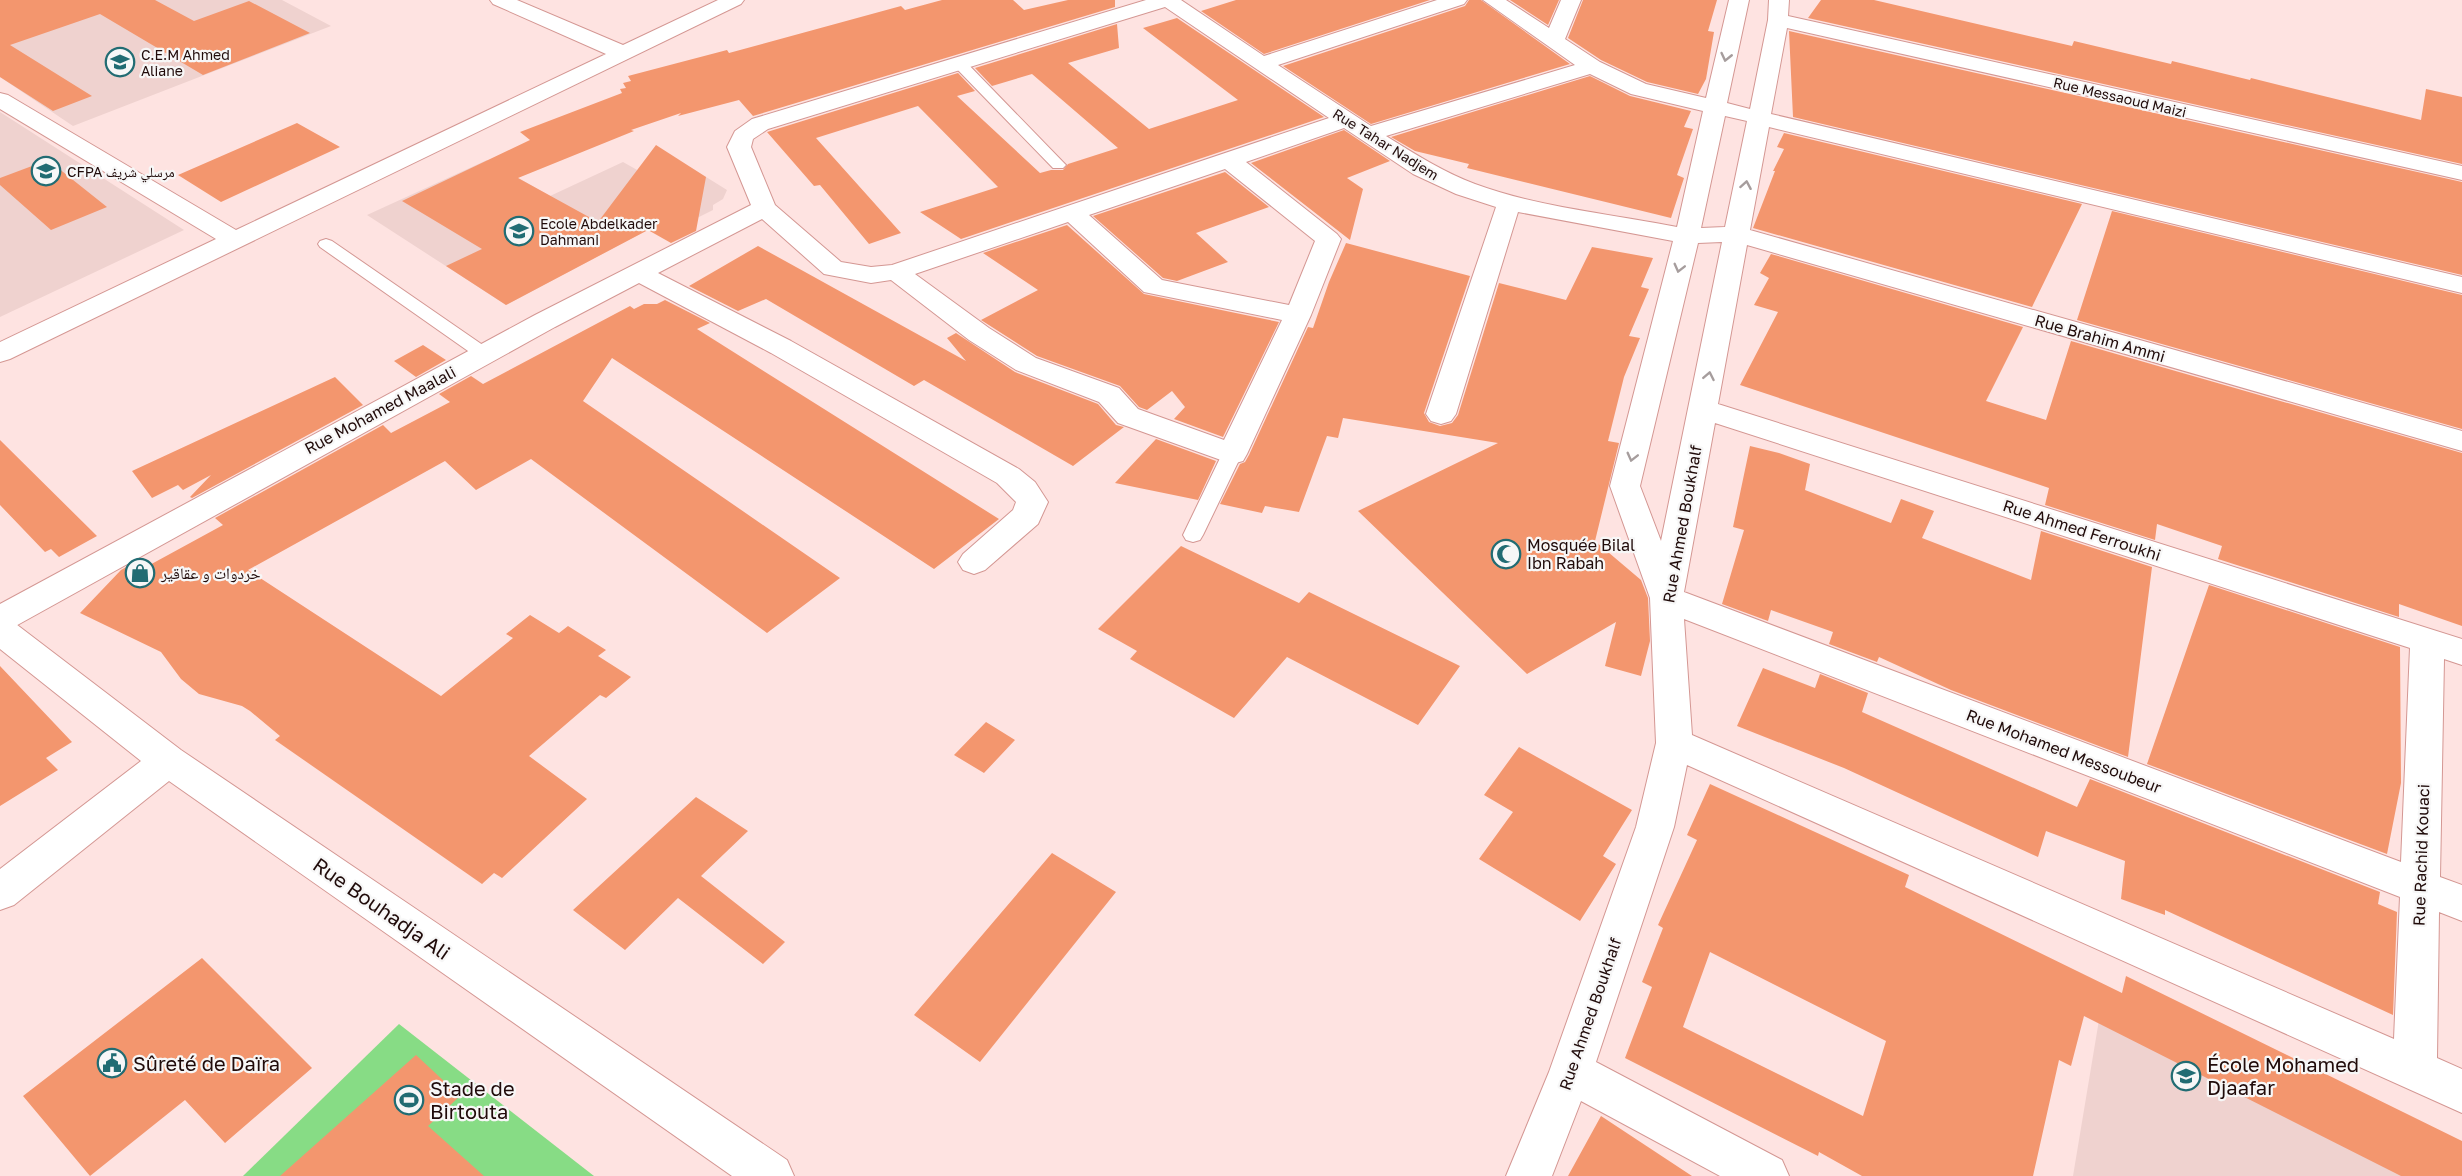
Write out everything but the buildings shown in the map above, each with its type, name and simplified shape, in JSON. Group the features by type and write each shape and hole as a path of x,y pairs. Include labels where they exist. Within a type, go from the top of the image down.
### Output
{"street":[{"path":"500,0 622,53"},
{"path":"0,353 734,0"},
{"path":"1167,0 760,124 742,136 739,147 764,208 833,268 871,275 896,272 1346,120"},
{"name":"Rue Tahar Nadjem","path":"1167,0 1421,169 1465,189 1509,203 1687,236 1737,234"},
{"path":"1261,64 1457,0"},
{"path":"1493,0 1592,67 1639,89 2462,285"},
{"path":"1554,41 1571,0"},
{"path":"1666,599 1625,486 1687,236 1739,0"},
{"name":"Rue Ahmed Boukhalf","path":"1529,1176 1571,1072 1656,827 1674,743 1666,599 1778,10"},
{"name":"Rue Messaoud Maizi","path":"1778,10 2462,173"},
{"path":"1368,134 1592,67"},
{"path":"0,100 236,240"},
{"path":"896,272 979,334 1026,364 1109,395 1128,416 1232,454 1298,315 1328,239 1229,160"},
{"path":"1441,414 1509,203"},
{"name":"Rue Mohamed Maalali","path":"0,619 484,354 764,208"},
{"path":"1071,212 1153,286 1298,315"},
{"name":"Rue Brahim Ammi","path":"1737,234 2462,441"},
{"path":"639,273 781,347 1008,476 1024,490 1032,502 1027,516 974,562"},
{"name":"Rue Ahmed Ferroukhi","path":"1702,409 2444,646"},
{"name":"Rue Mohamed Messoubeur","path":"1666,599 2462,903"},
{"name":"Rue Bouhadja Ali","path":"0,630 168,762 771,1176"},
{"name":"Rue Rachid Kouaci","path":"2415,1070 2420,887 2444,646"},
{"path":"1674,743 2462,1091"},
{"path":"0,892 168,762"},
{"path":"1571,1072 1766,1176"}],"lane":[{"path":"959,63 1058,165"},
{"path":"326,244 484,354"},
{"path":"1193,535 1232,454"}],"shaded area":[{"name":"C.E.M Ahmed Aliane","path":"50,0 282,0 331,26 73,126 0,77 0,46"},
{"name":"CFPA مرسلي شريف","path":"0,112 184,230 0,317"},
{"name":"Ecole Abdelkader Dahmani","path":"487,160 550,196 623,162 639,171 690,167 727,190 723,199 713,205 713,210 665,234 653,227 506,305 367,215"},
{"name":"École Mohamed Djaafar","path":"2103,996 2462,1176 2073,1176"}],"green space":[{"name":"Stade de Birtouta","path":"399,1024 594,1176 243,1176"}],"place":[{"name":"C.E.M Ahmed Aliane","path":"120,62"},
{"name":"CFPA مرسلي شريف","path":"46,171"},
{"name":"Ecole Abdelkader Dahmani","path":"519,231"},
{"name":"Mosquée Bilal Ibn Rabah","path":"1506,554"},
{"name":"خردوات و عقاقير","path":"140,573"},
{"name":"Sûreté de Daïra","path":"112,1063"},
{"name":"École Mohamed Djaafar","path":"2186,1076"},
{"name":"Stade de Birtouta","path":"409,1100"}]}
